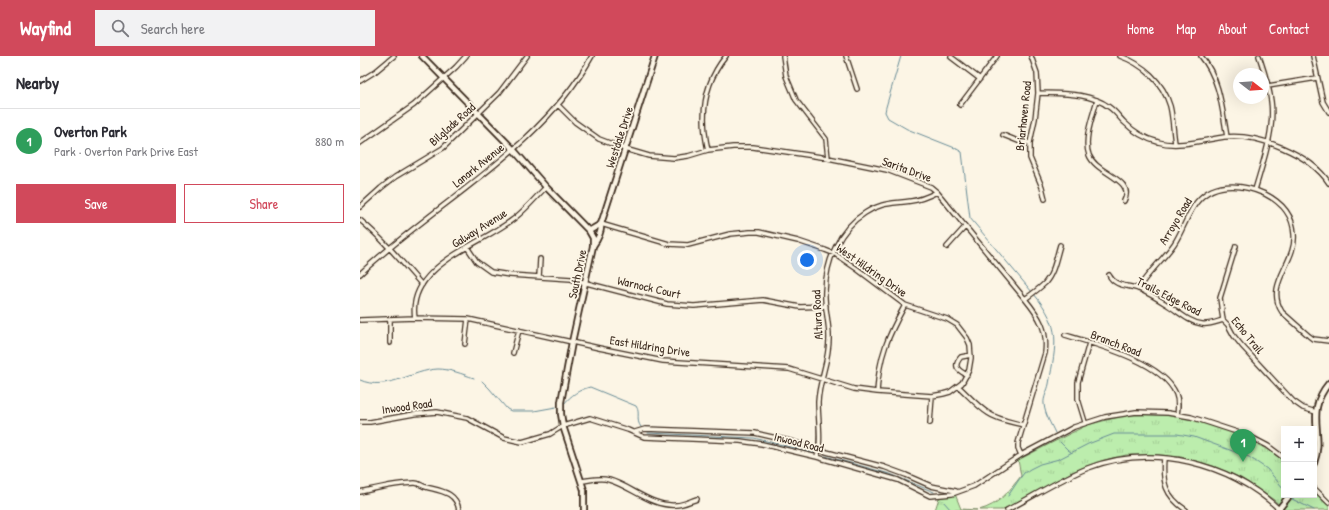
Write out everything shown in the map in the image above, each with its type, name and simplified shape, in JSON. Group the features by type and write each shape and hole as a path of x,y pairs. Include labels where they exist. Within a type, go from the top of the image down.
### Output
{"street":[{"path":"360,81 376,71 394,56"},
{"path":"422,56 513,149 546,187 590,231 601,224"},
{"path":"360,143 414,105 466,56"},
{"name":"Bilglade Road","path":"360,208 395,177 444,148 499,93 527,56"},
{"name":"Lanark Avenue","path":"360,274 513,149 558,105 579,77 592,56"},
{"name":"Westdale Drive","path":"593,246 598,240 602,228 601,224 656,56"},
{"path":"708,150 703,124 705,100 712,77 726,56"},
{"path":"783,56 786,76 796,100 826,139 828,158"},
{"path":"846,56 857,89"},
{"path":"960,105 997,56"},
{"name":"Briarhaven Road","path":"1031,56 1037,73 1038,93 1030,143 1030,158 1042,187 1045,199"},
{"path":"1120,56 1138,64 1155,79 1163,90 1170,106 1175,143"},
{"path":"1201,56 1207,63 1217,84 1227,137"},
{"path":"1259,56 1263,68"},
{"path":"1312,56 1323,102 1329,112"},
{"path":"951,57 980,79"},
{"path":"1269,86 1317,78"},
{"path":"1255,190 1268,143 1272,113 1269,91"},
{"path":"1038,93 1075,95 1097,100 1109,107 1123,122 1142,135 1157,142 1175,143 1202,141 1237,136 1268,143 1286,149 1303,158 1318,169 1329,183"},
{"path":"1097,100 1087,140 1087,148 1089,155 1097,167 1122,182 1125,186 1127,194 1124,201"},
{"name":"Sarita Drive","path":"558,105 575,122 599,139 648,156 674,158 688,156 708,150 733,147 753,147 828,158 887,170 931,188 937,192 965,227 1027,297 1042,323 1045,333 1046,347 1044,359 1018,445 1021,455"},
{"path":"1003,135 1018,141 1030,143"},
{"name":"Arroyo Road","path":"1138,289 1150,271 1170,250 1194,207 1203,195 1218,188 1241,186 1255,190 1279,202 1286,210 1293,226 1293,248 1277,288 1276,300 1282,312 1309,336 1313,339 1329,341"},
{"name":"Galway Avenue","path":"422,285 450,258 516,218 546,187"},
{"name":"Altura Road","path":"817,457 819,450 819,396 830,337 825,292 826,279 833,254 846,229 855,220 876,206 919,200 937,192"},
{"path":"360,220 378,235 422,285 416,295 414,311 415,318"},
{"name":"West Hildring Drive","path":"601,224 669,244 688,245 730,234 759,232 798,241 833,254 857,269 905,305 947,319 957,325 967,338 970,345 971,355 969,370 958,386"},
{"path":"947,248 965,227"},
{"name":"South Drive","path":"584,510 584,490 563,426 561,402 572,342 593,246 593,238 590,231"},
{"path":"1027,297 1046,282 1051,274 1060,245"},
{"name":"Echo Trail","path":"1236,246 1220,298 1223,320 1242,346 1293,401 1303,408 1316,412"},
{"name":"Warnock Court","path":"467,248 477,262 491,272 510,275 572,279 667,304 682,306 712,306 763,300 800,307 826,306"},
{"path":"539,277 540,260"},
{"name":"Trails Edge Road","path":"1109,275 1117,284 1138,289 1165,303 1189,320 1202,324 1209,324 1223,320"},
{"path":"877,392 878,371 886,344 905,305"},
{"name":"East Hildring Drive","path":"360,320 415,318 468,319 663,361 789,369 854,389 877,392 932,396 944,394 958,386"},
{"path":"465,344 468,319"},
{"path":"390,320 390,343"},
{"path":"513,353 519,330"},
{"name":"Branch Road","path":"1065,335 1129,356 1148,367 1166,380 1176,394 1178,400 1177,415"},
{"path":"1086,422 1078,399 1078,382 1089,342"},
{"path":"967,374 958,370 956,367 957,361 960,357 971,355"},
{"path":"1314,462 1318,446 1316,412 1321,394 1329,383"},
{"path":"958,386 989,414 1003,420 1023,425"},
{"path":"930,423 932,396"},
{"name":"Inwood Road","path":"360,422 370,422 414,414 437,412 467,418 504,438 522,442 550,434 563,426 590,418 635,432 644,438 740,441 762,444 817,457 898,480 930,496 952,494 974,486 1021,455 1086,422 1136,412 1168,413 1191,418 1249,436 1268,446 1281,456"},
{"path":"644,438 645,429"},
{"name":"Inwood Road","path":"635,432 645,429 755,433 794,442 884,467 931,486 957,491"},
{"path":"1164,458 1163,478 1165,486 1174,501 1186,510"},
{"path":"1007,510 1094,466 1125,459 1164,458 1184,460 1216,470 1241,481 1279,510 1287,498"},
{"path":"582,481 601,478 611,480 645,497 668,504 676,505 697,499"},
{"path":"360,492 417,483 445,492 456,500 459,510"},
{"path":"941,488 942,496"},
{"path":"1317,491 1329,503"}],"green space":[{"path":"1126,415 1159,415 1195,420 1227,430 1257,444 1281,459 1281,498 1317,498 1317,493 1329,506 1329,510 1285,510 1274,500 1241,478 1213,466 1181,457 1126,455 1097,462 1072,472 1003,510 979,510 998,501 1008,492 1021,476 1018,460 1087,425"},
{"path":"955,494 961,509 977,510 935,510 939,498"}],"waterway":[{"path":"901,56 886,107 885,112 888,118 907,129 962,152 970,218 1032,292"},
{"path":"1034,294 1049,317 1055,336 1054,357 1044,402 1047,416 1055,433"},
{"path":"360,380 370,383 389,382 428,370 438,369 452,371 474,378"},
{"path":"482,381 507,409 511,411 534,411 556,407"},
{"path":"564,404 576,393 590,387 636,406 638,411 638,422 641,427"},
{"path":"648,433 754,438 815,453"},
{"path":"1008,496 1024,473 1030,469 1040,464 1059,459 1088,444 1114,434 1177,434 1194,437 1249,457 1267,469 1281,485"},
{"path":"1060,442 1071,452"},
{"path":"825,456 890,474 934,492"},
{"path":"1291,498 1314,510"},
{"path":"943,501 951,510"}],"place":[{"name":"Overton Park","path":"1243,462"}]}
